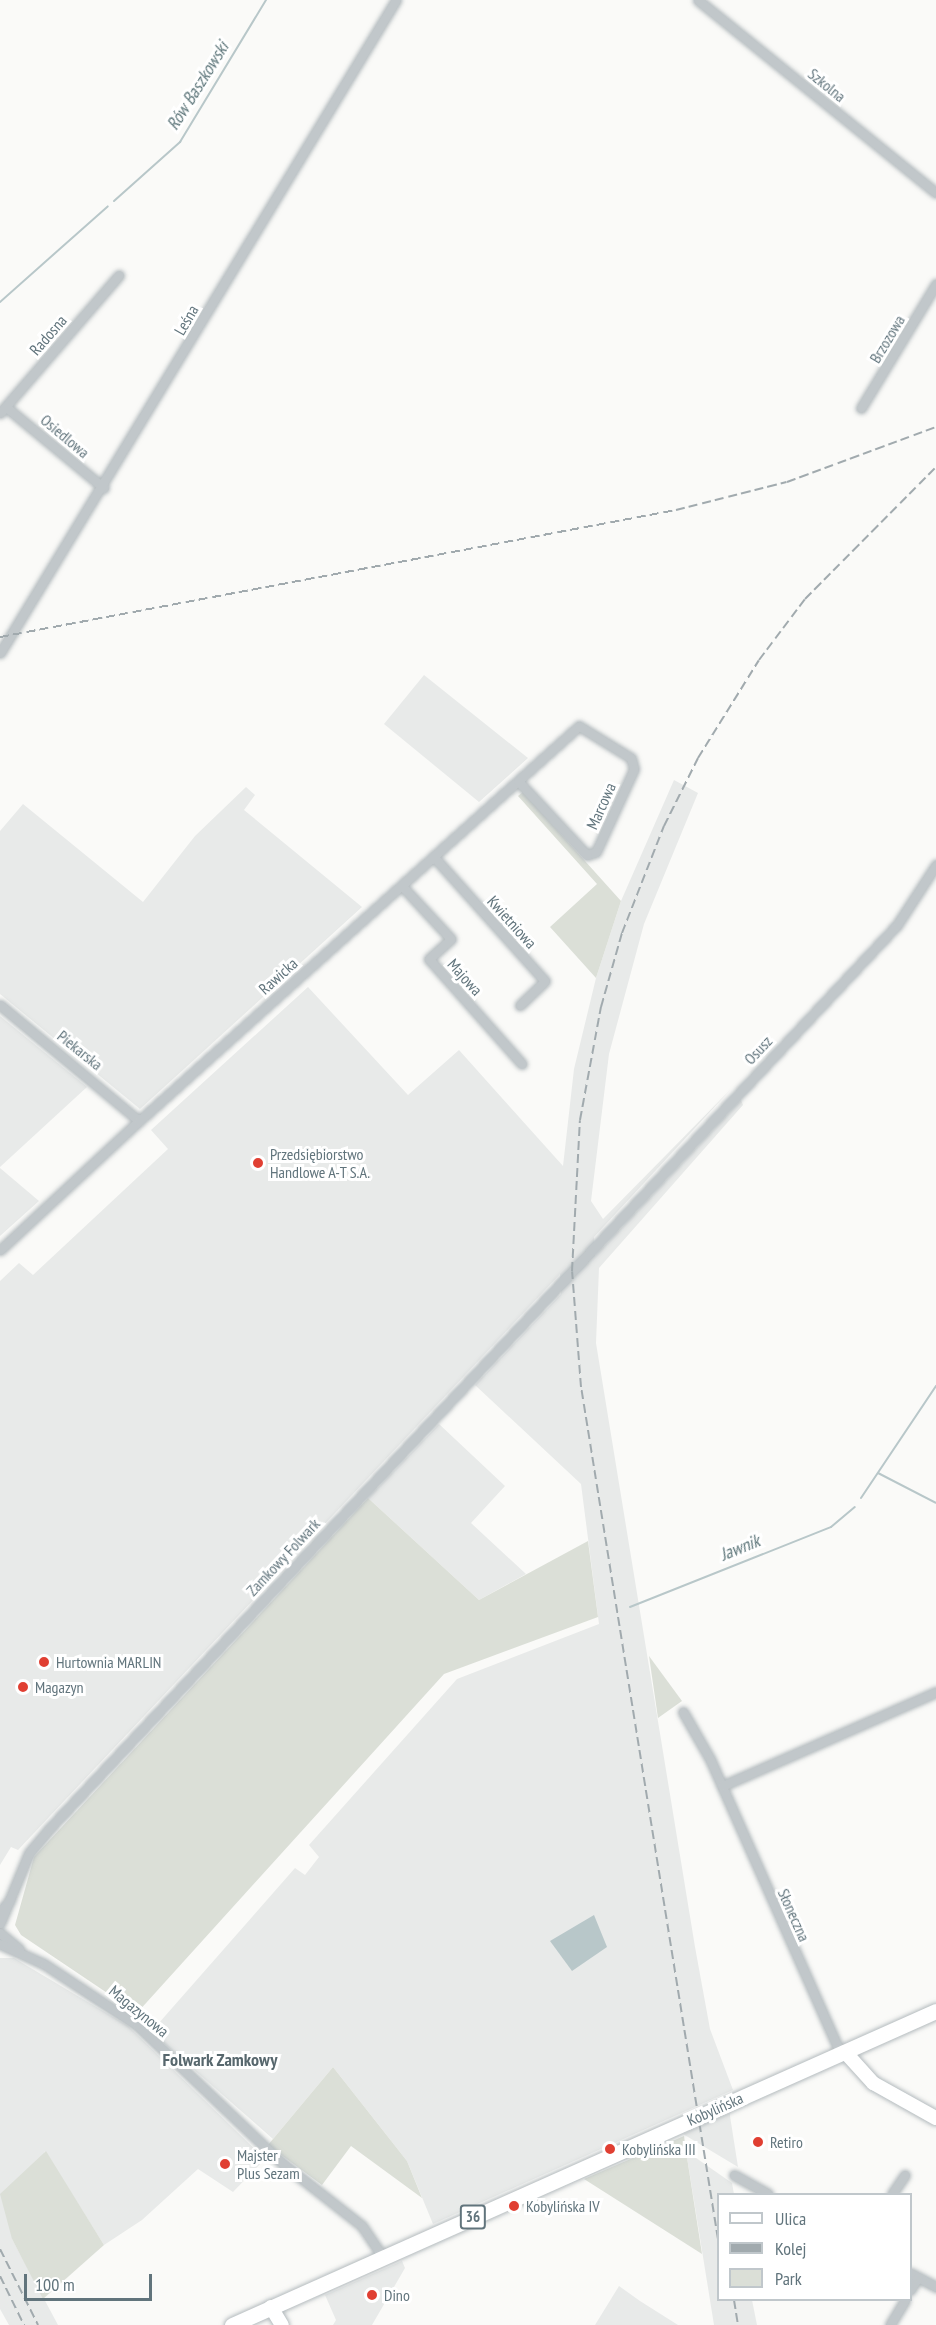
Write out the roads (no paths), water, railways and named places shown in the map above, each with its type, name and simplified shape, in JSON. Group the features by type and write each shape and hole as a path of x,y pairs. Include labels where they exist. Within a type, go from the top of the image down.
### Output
{"main road":[{"name":"Kobylińska","path":"232,2325 936,2011"}],"street":[{"name":"Leśna","path":"0,653 104,488 396,0"},
{"name":"Szkolna","path":"698,0 936,193"},
{"name":"Radosna","path":"3,410 119,275"},
{"name":"Brzozowa","path":"861,408 936,284"},
{"name":"Osiedlowa","path":"3,410 104,488"},
{"name":"Rawicka","path":"0,1250 139,1121 579,726"},
{"name":"Marcowa","path":"518,781 587,855 596,852 634,769 631,758 579,726"},
{"name":"Kwietniowa","path":"434,857 545,981 520,1005"},
{"name":"Osusz","path":"592,1249 897,925 936,865"},
{"name":"Majowa","path":"402,886 451,939 429,959 522,1064"},
{"name":"Piekarska","path":"0,1005 139,1121"},
{"name":"Zamkowy Folwark","path":"0,1923 14,1896 29,1853 49,1828 592,1249"},
{"path":"722,1786 936,1692"},
{"name":"Słoneczna","path":"683,1712 722,1786 838,2048 845,2052"},
{"name":"Zamkowy Folwark","path":"0,1912 14,1896"},
{"name":"Magazynowa","path":"0,1933 21,1951 137,2025 282,2163 362,2226 383,2257"},
{"name":"Magazynowa","path":"0,1944 21,1951"},
{"path":"845,2052 873,2083 936,2118"},
{"path":"734,2175 766,2193"},
{"path":"893,2193 905,2175"},
{"path":"914,2275 935,2284"},
{"path":"891,2325 904,2301"},
{"path":"271,2307 282,2325"}],"waterway":[{"name":"Rów Baszkowski","path":"114,201 180,142 266,0"},
{"name":"Rów Baszkowski","path":"0,302 108,206"},
{"name":"Jawnik","path":"861,1498 936,1386"},
{"path":"878,1473 936,1503"},
{"name":"Jawnik","path":"630,1607 831,1527 855,1507"}],"railway":[{"path":"0,637 676,510 787,482 936,427"},
{"path":"717,2233 581,1387 572,1271 580,1120 601,1007 622,933 664,826 698,758 759,660 805,599 936,467"},
{"path":"0,2249 38,2325"},
{"path":"0,2276 24,2325"},
{"path":"734,2301 738,2325"}],"place":[{"name":"Przedsiębiorstwo Handlowe A-T S.A.","path":"258,1163"},
{"name":"Hurtownia MARLIN","path":"44,1662"},
{"name":"Magazyn","path":"23,1687"},
{"name":"Retiro","path":"758,2142"},
{"name":"Kobylińska III","path":"610,2149"},
{"name":"Majster Plus Sezam","path":"225,2164"},
{"name":"Kobylińska IV","path":"514,2206"},
{"name":"Dino","path":"372,2295"}],"district":[{"name":"Folwark Zamkowy","path":"220,2060"}]}
